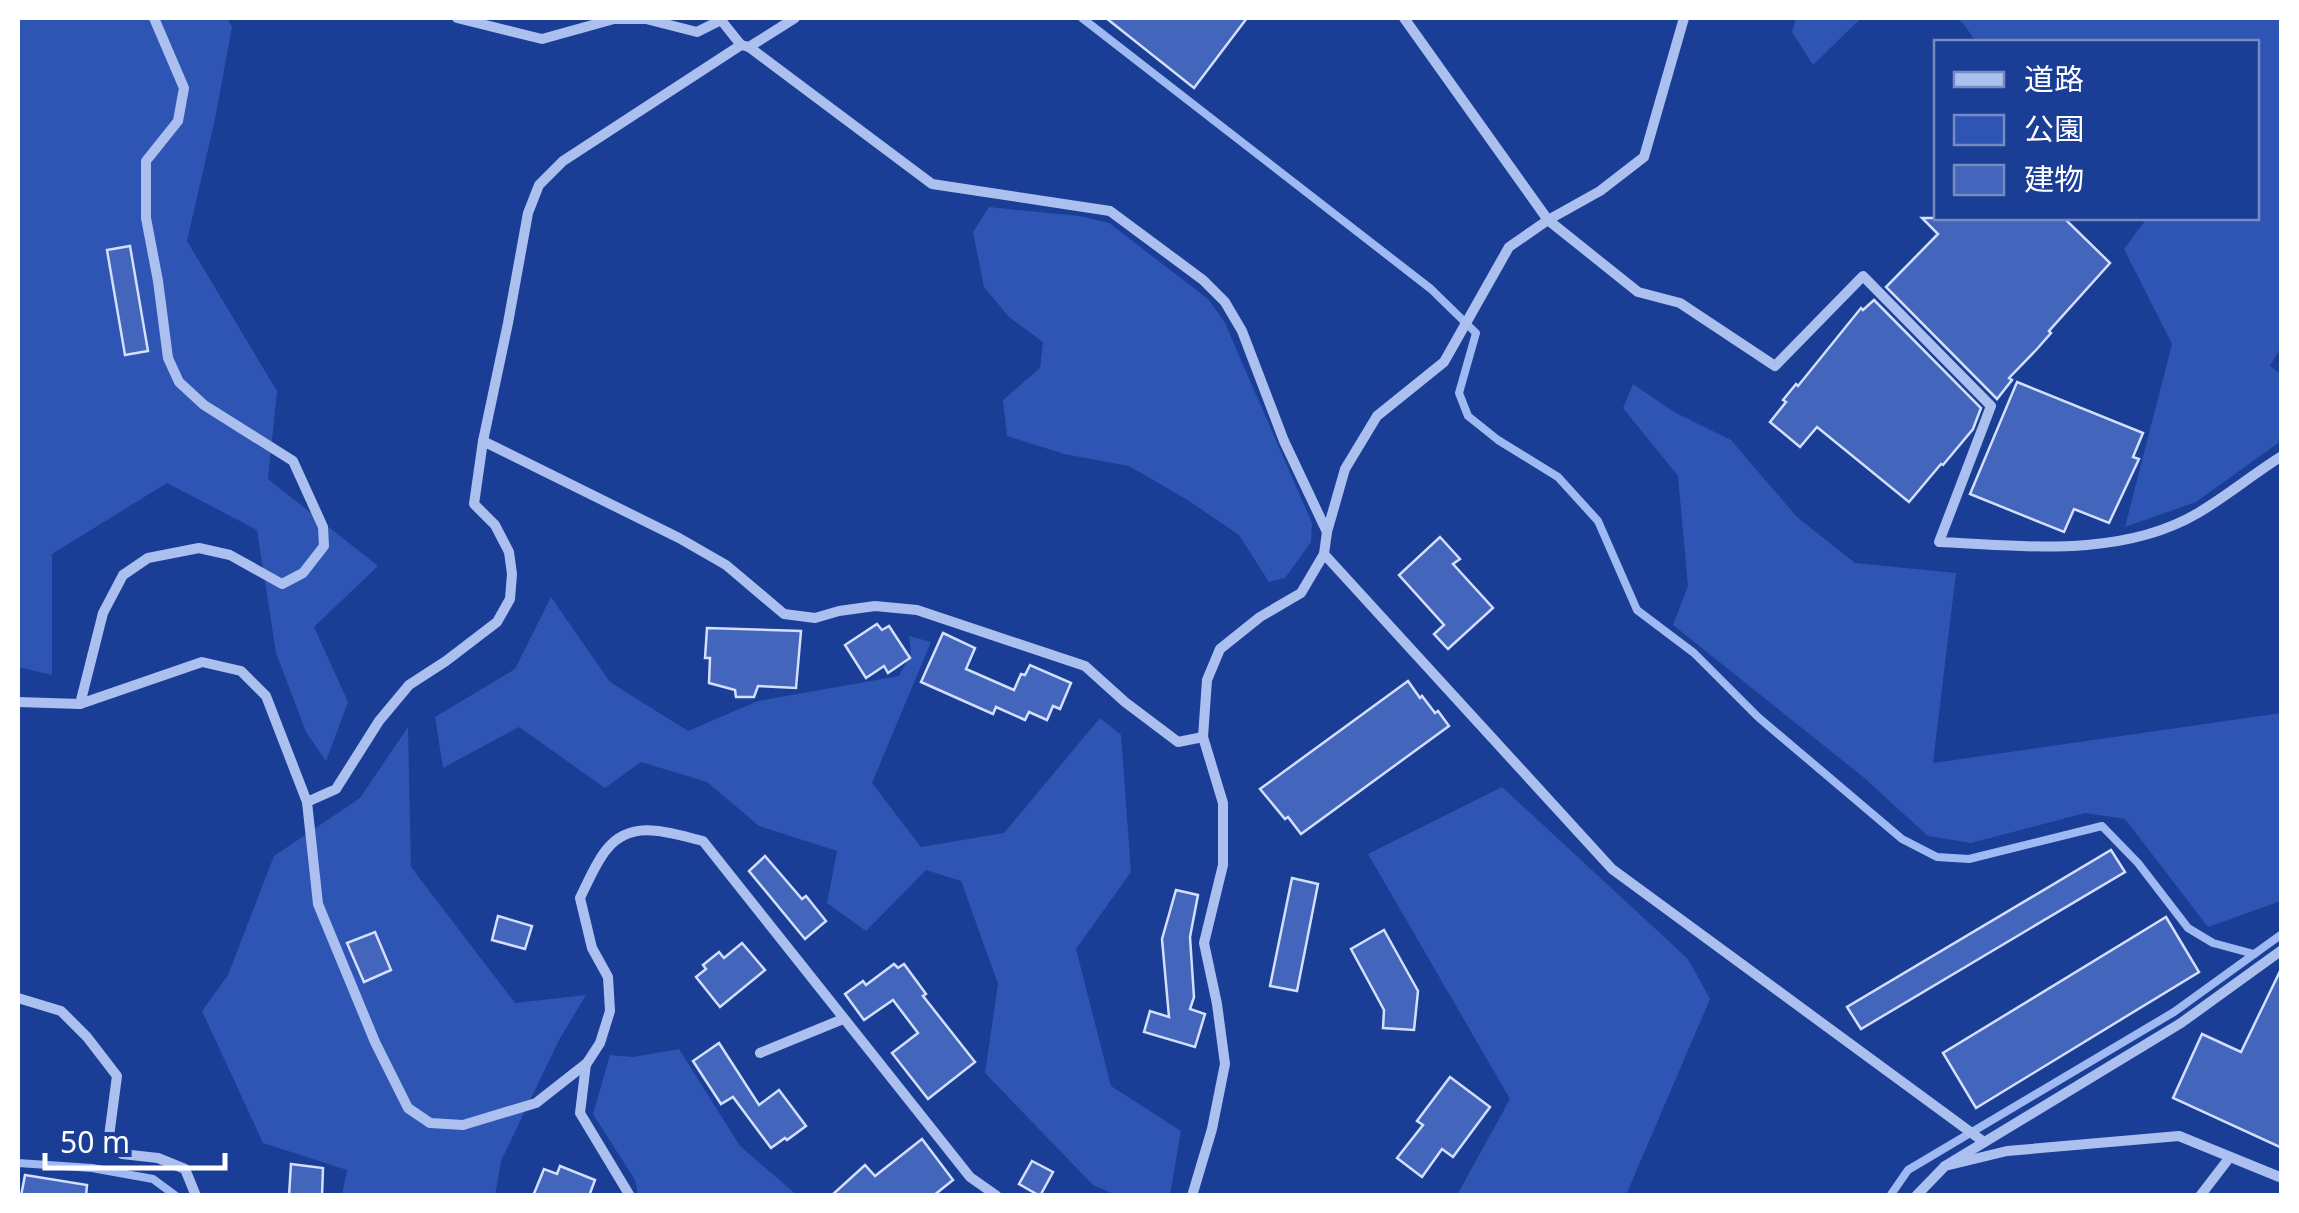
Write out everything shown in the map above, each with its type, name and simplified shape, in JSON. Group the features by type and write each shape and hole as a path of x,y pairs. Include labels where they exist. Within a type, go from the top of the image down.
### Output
{"street":[{"path":"80,704 103,613 124,575 148,558 198,548 230,556 282,584 303,573 324,546 324,526 293,460 204,405 179,382 168,358 146,218 146,161 178,121 184,88 154,18"},
{"path":"457,18 542,40 614,19 646,19 697,32 721,20 745,46 932,184 1110,211 1225,302 1242,330 1284,441 1327,532"},
{"path":"307,802 336,789 408,684 446,661 496,622 510,598 509,552 496,525 474,504 528,213 539,185 563,161 795,18"},
{"path":"1404,18 1548,220 1638,292 1680,304 1774,366 1863,276 1991,406 1939,542 2064,548 2148,536 2196,515 2282,456"},
{"path":"1192,1196 1212,1129 1225,1064 1204,944 1223,865 1223,803 1204,736 1207,680 1220,649 1260,617 1301,593 1324,554 1345,469 1378,416 1444,362 1509,247 1600,191 1644,157 1684,18"},
{"path":"483,441 726,565 784,614 815,618 875,606 916,610 1085,666 1178,742 1204,736"},
{"path":"1324,554 1612,869 1984,1142"},
{"path":"18,702 80,704 202,662 241,672 266,696 307,802 318,904 375,1042 408,1108 430,1123 463,1125 536,1103 586,1063 600,1044 610,1011 608,977 592,948 580,898 607,848 630,830 663,831 703,841 970,1177 997,1196"},
{"path":"1916,1196 1944,1166 2181,1023 2279,954"},
{"path":"18,998 61,1011 117,1076 108,1144 122,1154 158,1158 185,1169 196,1196"},
{"path":"760,1053 843,1019"},
{"path":"586,1063 580,1112 630,1196"},
{"path":"1944,1166 2007,1151 2179,1136 2282,1178"},
{"path":"2200,1196 2230,1157"}],"green space":[{"path":"18,18 227,18 232,27 187,241 277,391 268,479 378,566 314,627 348,702 326,761 306,732 276,653 257,530 167,483 52,554 52,675 18,667"},
{"path":"1796,18 1861,18 1813,65 1792,32"},
{"path":"1957,18 2281,18 2282,345 2270,366 2281,374 2281,441 2196,502 2125,527 2172,344 2124,249 2146,220 2259,220 2259,40 1975,40"},
{"path":"989,207 1109,223 1208,299 1224,321 1312,523 1311,542 1285,578 1269,582 1239,535 1129,466 1064,454 1007,436 1003,400 1040,368 1043,342 1009,317 984,287 973,232"},
{"path":"1633,384 1674,412 1731,440 1797,517 1855,563 1956,573 1933,763 2281,713 2281,901 2208,927 2125,819 2085,813 1971,843 1928,836 1862,776 1673,625 1688,586 1678,476 1623,408"},
{"path":"551,597 610,682 688,731 758,701 899,676 911,654 909,636 931,642 872,783 921,847 1004,833 1100,718 1121,735 1131,872 1076,949 1111,1086 1181,1131 1170,1195 1116,1195 1093,1185 985,1073 998,984 961,881 926,870 866,931 827,903 837,851 759,826 707,782 641,762 605,788 519,727 443,768 435,717 515,669"},
{"path":"408,727 411,867 515,1003 586,995 559,1040 501,1161 495,1196 342,1195 347,1170 263,1143 202,1011 228,975 274,856 360,798"},
{"path":"1502,787 1688,959 1710,999 1626,1195 1457,1195 1510,1099 1368,854"},
{"path":"679,1049 740,1146 797,1195 638,1195 635,1180 593,1114 610,1055 633,1057"}],"building":[{"path":"1106,18 1247,18 1194,88"},
{"path":"1922,218 2066,220 2110,263 2009,378 2012,380 1997,399 1886,287 1938,234"},
{"path":"130,246 148,351 125,355 107,250"},
{"path":"1874,300 1981,408 1973,429 1909,502 1817,427 1800,447 1770,422 1796,384 1861,308"},
{"path":"2017,382 2143,433 2133,457 2139,459 2109,523 2074,509 2064,532 1970,494"},
{"path":"1440,537 1460,559 1453,564 1493,608 1448,649 1434,634 1444,625 1399,575"},
{"path":"877,624 882,630 889,626 910,658 888,673 884,666 866,678 845,645"},
{"path":"707,628 801,631 796,688 758,686 754,697 736,697 735,690 709,683 710,658 705,658"},
{"path":"943,633 975,648 966,669 1014,690 1030,665 1071,683 1060,709 1053,706 1047,720 1029,712 1025,720 996,707 993,714 921,682"},
{"path":"1408,681 1449,726 1301,834 1260,789"},
{"path":"2111,850 2125,872 1861,1029 1847,1007"},
{"path":"765,856 826,921 805,939 749,871"},
{"path":"1292,878 1318,884 1297,991 1270,986"},
{"path":"1176,890 1198,895 1190,937 1194,997 1190,1009 1205,1014 1195,1047 1144,1032 1150,1011 1169,1017 1162,939"},
{"path":"498,916 532,926 525,949 492,940"},
{"path":"2166,917 2199,972 1976,1108 1943,1053"},
{"path":"1384,930 1418,991 1414,1030 1383,1028 1384,1010 1351,949"},
{"path":"375,932 391,970 364,982 347,943"},
{"path":"742,943 765,970 720,1007 696,977 719,952 724,958"},
{"path":"894,964 898,968 904,964 926,994 923,996 975,1062 928,1099 892,1053 918,1033 893,1000 864,1020 845,994 863,981 866,985"},
{"path":"2282,967 2282,1148 2173,1098 2202,1034 2241,1052"},
{"path":"719,1043 759,1105 779,1090 806,1126 771,1148 733,1097 721,1104 693,1061"},
{"path":"1450,1077 1490,1107 1453,1157 1442,1149 1422,1177 1397,1158 1423,1125 1417,1121"},
{"path":"922,1139 953,1180 933,1196 831,1196 865,1165 875,1176"},
{"path":"1032,1161 1053,1172 1040,1196 1019,1184"},
{"path":"291,1164 323,1168 322,1196 289,1196"},
{"path":"560,1166 595,1180 589,1196 533,1196 544,1169 557,1174"},
{"path":"25,1175 87,1185 86,1196 21,1196"}],"waterway":[{"path":"1082,18 1431,289 1476,333 1459,393 1468,416 1498,440 1558,477 1598,521 1637,610 1694,653 1758,717 1902,839 1937,857 1969,859 2102,826 2138,863 2188,928 2213,943 2254,954"},
{"path":"1890,1196 1908,1170 2174,1012 2282,934"},
{"path":"18,1163 92,1168 153,1179 176,1196"}]}
